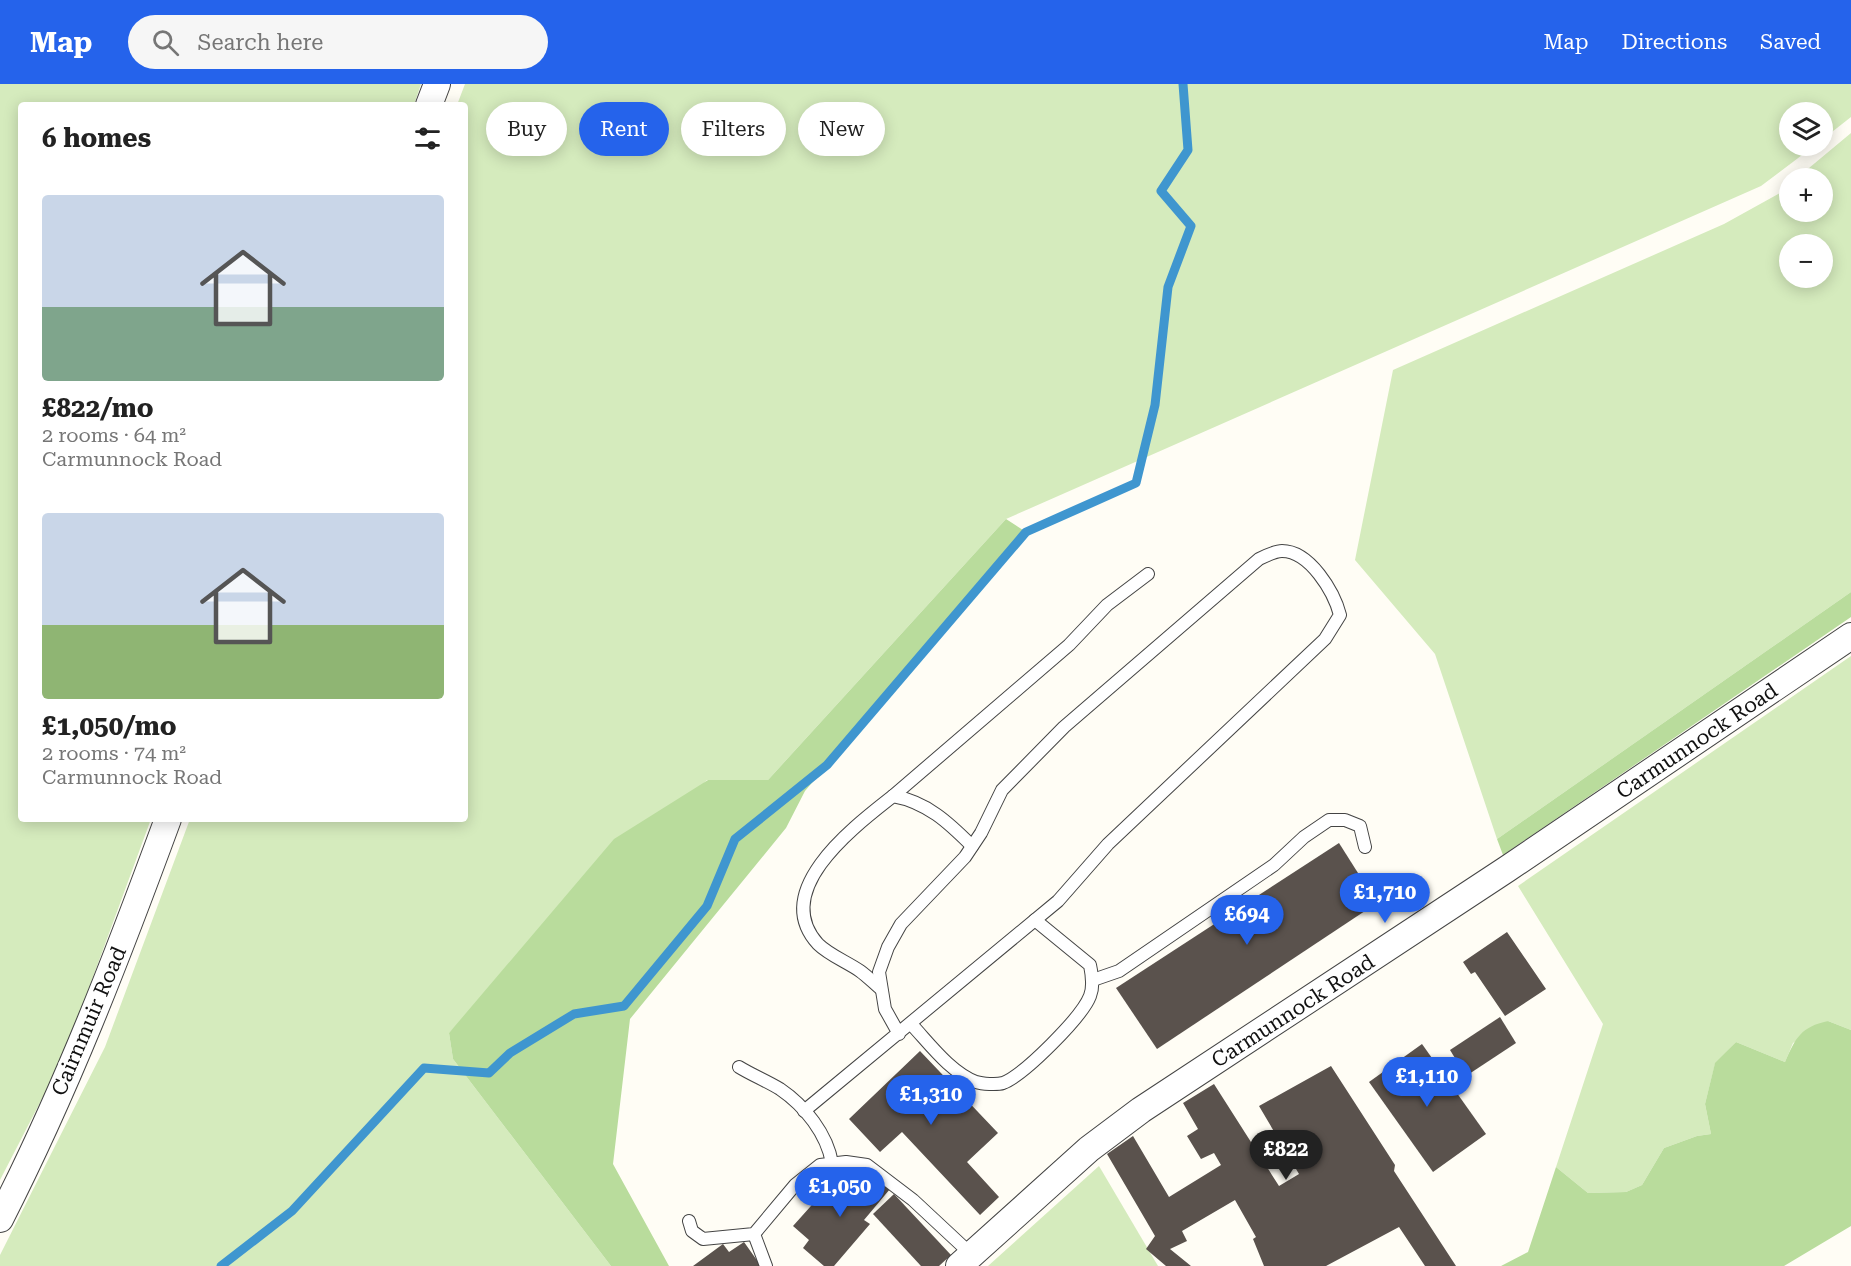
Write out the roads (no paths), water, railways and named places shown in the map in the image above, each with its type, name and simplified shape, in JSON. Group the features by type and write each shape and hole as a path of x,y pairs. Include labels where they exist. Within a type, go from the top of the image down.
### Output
{"street":[{"path":"430,102 437,84"},
{"name":"Carmunnock Road","path":"965,1261 1089,1149 1141,1110 1525,857 1851,636"},
{"name":"Cairnmuir Road","path":"0,1219 33,1154 117,956 167,822"}],"lane":[{"path":"804,1112 899,1034 1058,901 1108,844 1334,629 1340,615 1335,598 1322,576 1298,556 1281,551 1258,559 1064,727 1002,790 972,846 938,889 901,924 879,972 885,1009 899,1034"},
{"path":"881,989 861,972 820,946 807,931 803,900 808,883 837,843 1069,645 1107,605 1148,574"},
{"path":"894,796 913,800 931,810 972,846"},
{"path":"1093,980 1119,971 1274,865 1305,837 1329,820 1345,820 1360,826 1365,848"},
{"path":"911,1024 958,1071 977,1082 1001,1084 1025,1070 1047,1048 1090,997 1093,980 1090,965 1035,920"},
{"path":"739,1067 779,1088 804,1112 829,1146 832,1163"},
{"path":"689,1221 692,1231 702,1239 754,1234 795,1185 820,1165 832,1163 867,1165 913,1200 965,1261"},
{"path":"754,1234 766,1266"}],"waterway":[{"path":"221,1266 292,1211 424,1068 489,1073 510,1053 574,1014 624,1006 707,906 735,839 827,765 1026,532 1136,483 1155,405 1168,287 1191,226 1161,191 1188,150 1183,84"}]}
